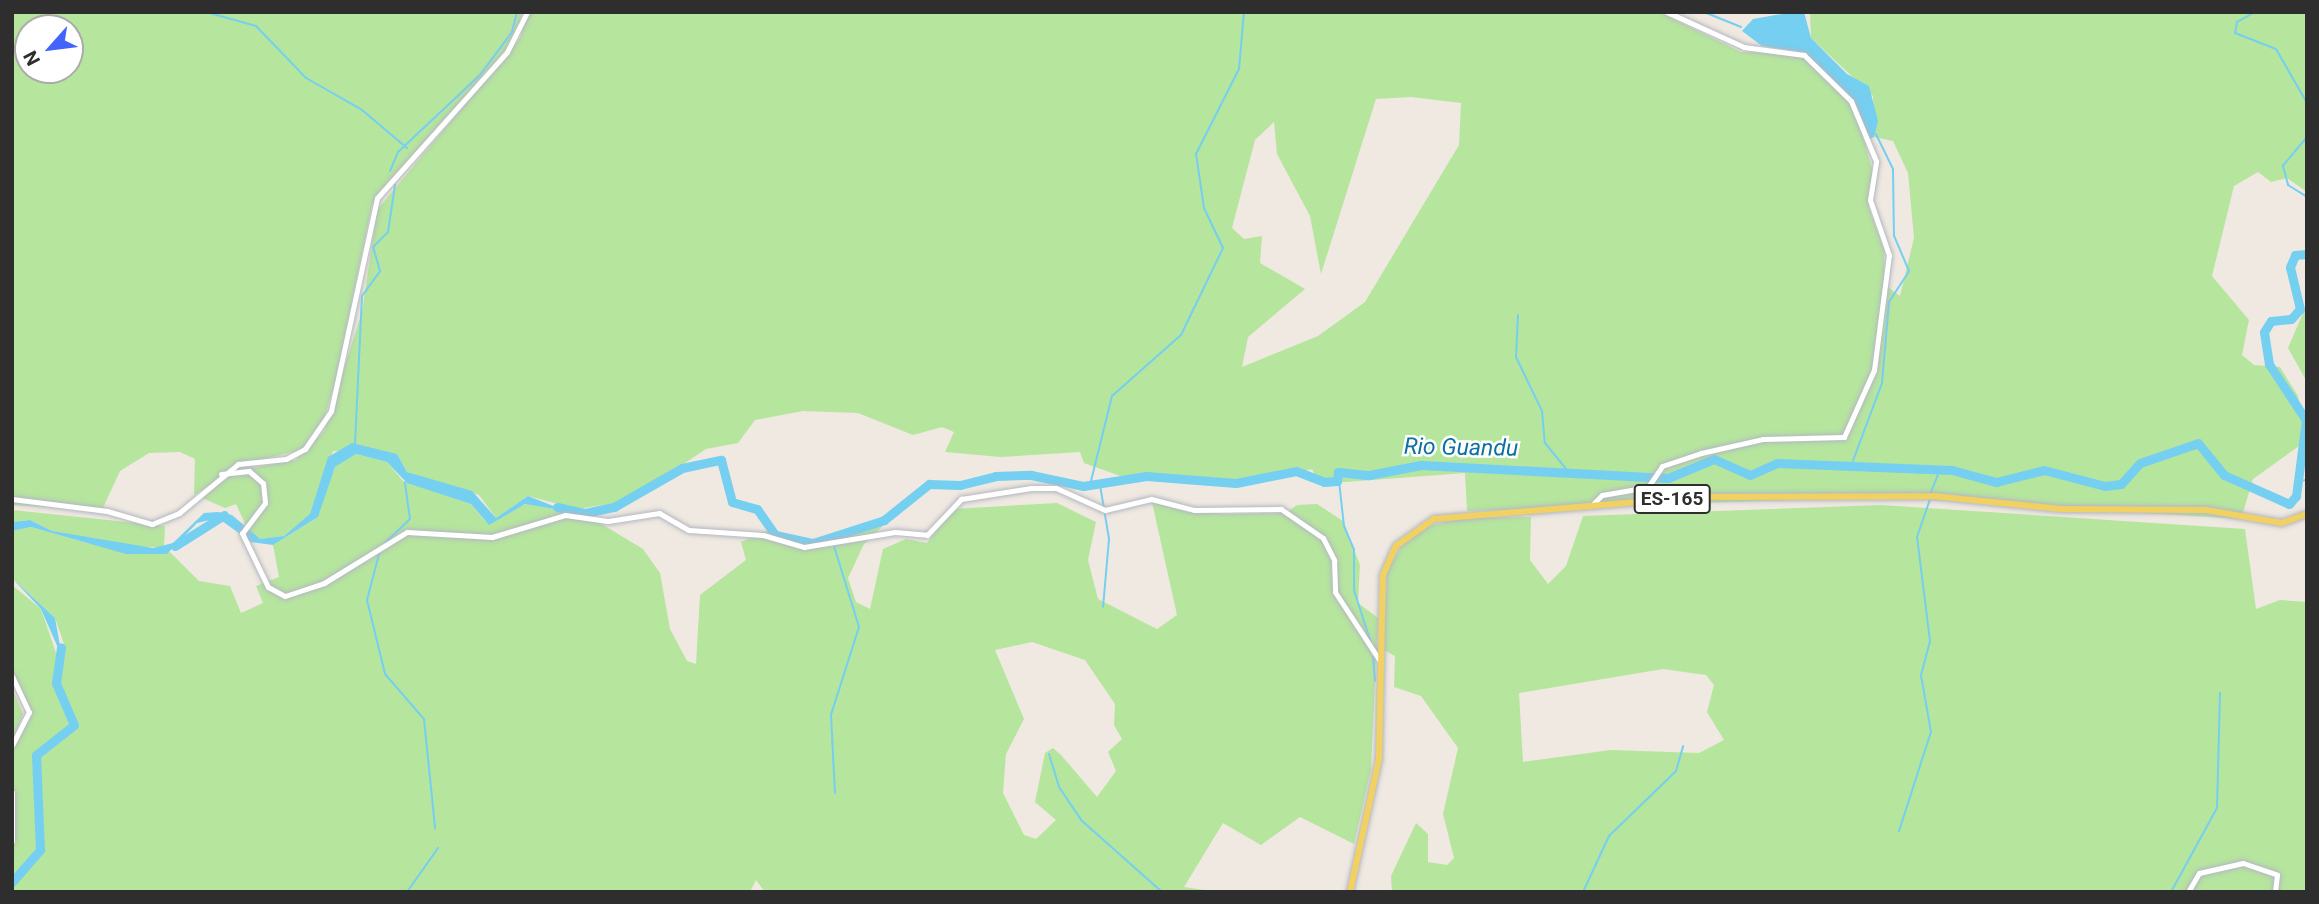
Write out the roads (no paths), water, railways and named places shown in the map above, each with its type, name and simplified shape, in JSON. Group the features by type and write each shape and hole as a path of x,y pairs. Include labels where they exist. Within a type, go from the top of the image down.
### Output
{"main road":[{"name":"ES-165","path":"1350,892 1379,759 1383,575 1396,546 1412,530 1483,512 1694,497 1933,496 2061,509 2206,510 2282,523 2307,514"}],"street":[{"path":"12,499 107,510 152,524 179,513 221,474 246,461 296,456 323,428 349,344 353,291 377,198 506,52 527,12"},
{"path":"1592,505 1602,495 1656,478 1670,462 1730,445 1848,434 1874,370 1889,266 1870,200 1876,161 1851,101 1804,55 1744,47 1667,12"},
{"path":"221,474 251,472 264,486 265,503 242,533 268,587 289,596 407,532 492,537 565,514 608,522 659,513 689,530 763,535 804,547 894,532 926,535 961,499 1031,488 1056,488 1106,510 1151,499 1194,510 1290,511 1323,538 1335,565 1335,592 1381,661"},
{"path":"12,676 29,712 12,745"},
{"path":"12,792 12,841"},
{"path":"2188,892 2199,873 2243,863 2277,875 2275,892"}],"water":[{"path":"1804,12 1811,38 1847,74 1869,86 1878,121 1874,137 1867,140 1853,101 1805,53 1762,46 1742,31 1753,19"},
{"path":"352,443 397,454 407,472 472,491 496,518 528,496 566,511 525,504 489,525 471,504 407,483 387,462 356,454 335,467 318,517 273,545 251,542 218,518 197,523 167,554 126,554 31,527 12,531 12,522 30,520 52,531 153,548 173,543 204,513 218,512 232,515 260,539 284,536 310,514 328,457"},
{"path":"12,578 55,618 62,657 41,609"}],"waterway":[{"path":"206,12 256,26 306,78 362,110 407,148"},
{"path":"390,171 398,152 480,75 512,32 517,12"},
{"path":"1090,485 1112,396 1181,335 1223,248 1204,208 1196,154 1239,69 1244,12"},
{"path":"1704,12 1741,27"},
{"path":"2255,12 2237,22 2235,33 2276,49 2307,103"},
{"path":"1851,466 1882,383 1889,302 1909,271 1894,236 1893,169 1876,134"},
{"path":"2307,137 2283,166 2288,185 2307,197"},
{"path":"355,444 362,296 380,271 373,247 388,232 395,185"},
{"name":"Rio Guandu","path":"557,507 585,513 614,507 682,468 721,460 732,502 757,509 775,535 813,543 884,520 929,484 960,485 995,476 1031,475 1083,486 1146,476 1236,483 1296,471 1324,482 1337,481 1338,472 1369,475 1421,465 1668,478 1714,459 1750,475 1777,463 1952,470 1996,482 2044,470 2105,486 2121,484 2140,463 2198,443 2224,475 2289,504 2296,496 2306,420 2269,364 2264,332 2271,321 2291,319 2300,309 2290,267 2295,255 2307,254"},
{"path":"1518,315 1516,357 1542,411 1545,443 1568,471"},
{"path":"1931,492 1940,470"},
{"path":"1338,472 1344,526 1354,550 1354,590 1370,640"},
{"path":"2298,481 2307,480"},
{"path":"384,544 410,519 405,482"},
{"path":"1100,485 1109,539 1103,607"},
{"path":"1899,831 1931,732 1921,675 1930,641 1917,537 1930,500"},
{"name":"Rio Guandu","path":"175,546 224,515"},
{"path":"834,546 859,627 831,715 835,793"},
{"path":"379,554 367,600 385,674 424,719 435,828"},
{"name":"Rio Guandu","path":"12,882 40,850 36,755 74,725 56,683 61,647"},
{"path":"1373,657 1375,681"},
{"path":"2171,892 2217,808 2220,693"},
{"path":"1583,892 1609,836 1676,771 1683,746"},
{"path":"1049,754 1059,787 1081,820 1162,892"},
{"path":"407,892 438,848"}]}
